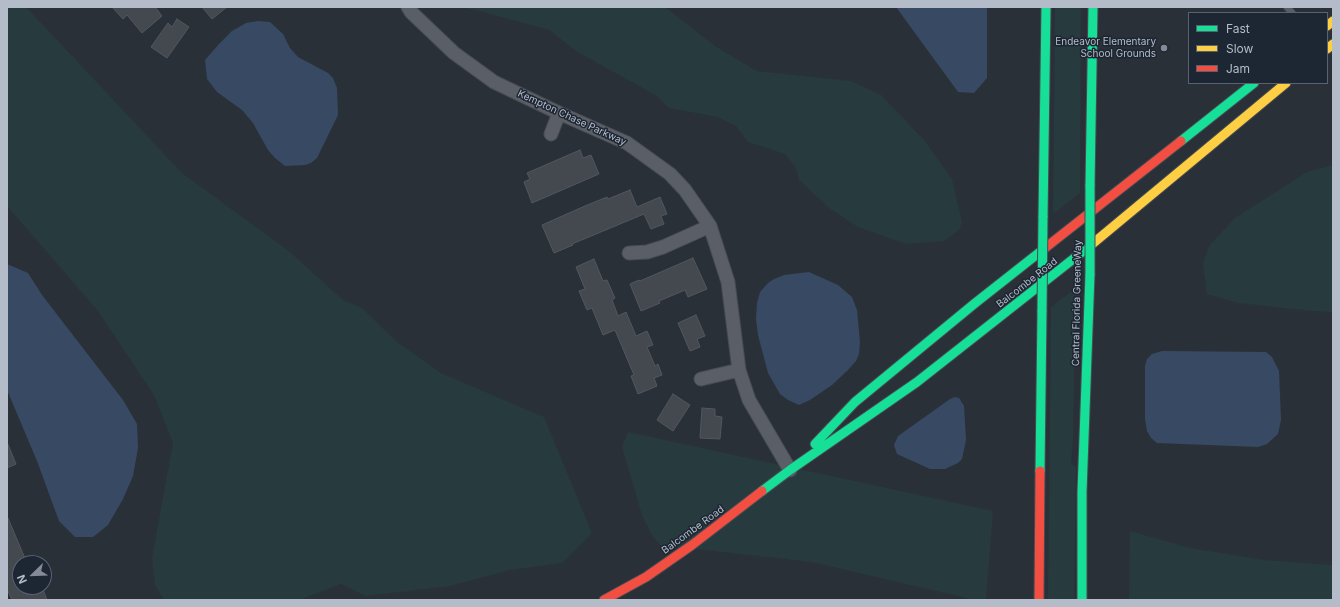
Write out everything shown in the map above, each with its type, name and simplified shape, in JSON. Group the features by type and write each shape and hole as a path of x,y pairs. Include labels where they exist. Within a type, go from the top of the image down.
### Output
{"main road":[{"path":"1038,600 1046,7"},
{"name":"Central Florida GreeneWay","path":"1082,600 1082,492 1090,274 1093,7"},
{"name":"Balcombe Road","path":"790,470 855,402 980,299 1253,84"},
{"name":"Balcombe Road","path":"604,600 646,577 692,545 790,470 917,382 1108,233 1285,84"},
{"path":"1032,600 1040,492"}],"street":[{"name":"Kempton Chase Parkway","path":"408,7 411,12 454,53 494,82 627,143 670,174 685,190 710,226 728,282 739,370 749,400 790,470"},
{"path":"551,134 559,113"},
{"path":"629,253 647,252 663,247 710,226"},
{"path":"701,379 739,370"}],"green space":[{"path":"7,7 26,7 182,173 290,252 343,300 362,308 397,342 441,373 544,417 592,533 562,563 510,570 450,586 366,596 341,584 299,600 164,600 155,585 152,558 173,443 154,395 98,311 7,206"},
{"path":"458,7 665,7 715,46 757,71 851,81 881,95 924,140 952,179 962,222 959,230 944,241 906,244 858,227 829,208 799,180 796,168 785,154 748,142 736,126 718,117 669,108 657,96 576,51 549,30 476,10"},
{"path":"1055,7 1081,7 1080,193 1053,214"},
{"path":"1333,165 1333,312 1238,303 1207,294 1203,263 1210,245 1235,218 1307,172"},
{"path":"1076,288 1073,439 1071,463 1076,467 1074,600 1048,600 1051,307"},
{"path":"628,432 993,511 986,600 975,600 812,562 660,545 651,534 642,515 622,447"},
{"path":"1130,531 1190,548 1264,560 1333,565 1333,600 1129,600"}],"water":[{"path":"896,7 987,7 987,78 974,93 958,92"},
{"path":"258,21 270,22 283,34 290,48 298,57 328,73 333,78 337,88 338,115 317,158 311,163 305,165 285,166 275,158 268,150 253,123 242,110 217,92 207,79 205,60 219,44 232,31 246,23"},
{"path":"7,264 28,273 42,295 123,400 137,424 138,448 133,476 123,499 108,525 93,537 75,537 59,521 37,461 7,390"},
{"path":"809,272 838,285 852,297 857,310 860,342 859,354 856,361 848,370 832,385 810,400 799,405 780,394 768,373 758,335 756,319 757,303 760,292 774,279 784,275"},
{"path":"1162,351 1266,352 1272,357 1279,371 1281,420 1278,434 1267,444 1258,447 1157,443 1151,438 1147,431 1145,419 1145,366 1147,359 1152,354"},
{"path":"955,397 959,398 964,406 966,440 962,459 958,463 945,469 930,469 897,454 894,445 898,436"}],"building":[{"path":"112,7 155,7 162,16 142,33 127,15 123,19"},
{"path":"202,7 227,7 212,19"},
{"path":"177,19 189,27 167,58 151,47 168,23 172,27"},
{"path":"580,150 583,158 591,155 599,174 532,203 524,182 530,179 527,173"},
{"path":"630,190 637,207 660,197 667,214 661,216 664,224 651,229 644,214 554,253 542,225 607,197 608,199"},
{"path":"693,258 707,289 688,297 685,290 659,301 660,303 641,311 630,284"},
{"path":"594,259 603,281 607,280 615,298 612,300 618,316 626,312 636,336 647,331 653,345 647,347 655,366 658,364 662,375 654,378 657,386 638,394 631,376 634,375 615,330 603,335 592,308 587,310 579,291 585,289 576,267"},
{"path":"696,315 705,336 697,339 700,347 690,351 678,323"},
{"path":"673,394 690,405 673,431 657,420"},
{"path":"702,408 715,409 715,416 722,417 720,439 700,438"},
{"path":"7,442 16,464 7,468"},
{"path":"7,516 24,555 12,555 12,595 45,595 47,600 12,600 7,589"}],"traffic: fast":[{"path":"1043,217 1046,7"},
{"path":"1090,186 1093,7"},
{"path":"1181,141 1253,84"},
{"path":"1090,186 1090,274"},
{"path":"1042,311 1043,217"},
{"path":"762,491 917,382 1091,245"},
{"path":"815,444 855,402 974,304 1045,248"},
{"path":"1082,600 1082,492 1090,274"},
{"path":"1040,471 1042,311"}],"traffic: slow":[{"path":"1328,25 1333,21"},
{"path":"1328,48 1333,44"},
{"path":"1091,245 1285,84"}],"traffic: jam":[{"path":"1045,248 1181,141"},
{"path":"1039,600 1040,471"},
{"path":"604,600 646,577 692,545 762,491"}],"place":[{"name":"Endeavor Elementary School Grounds","path":"1164,48"}]}
